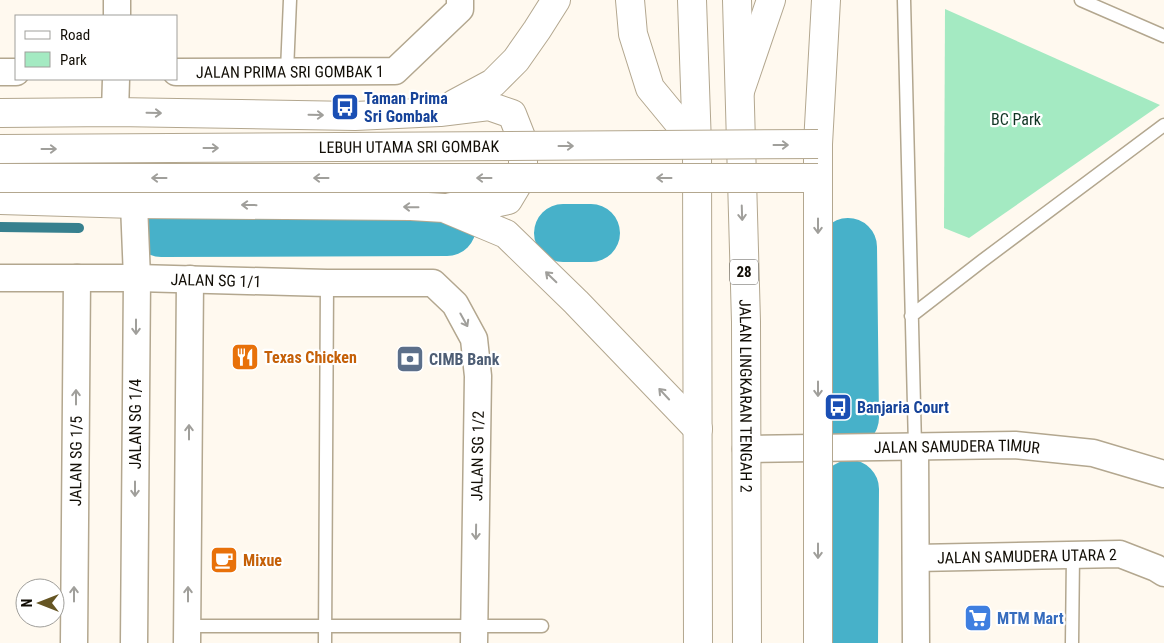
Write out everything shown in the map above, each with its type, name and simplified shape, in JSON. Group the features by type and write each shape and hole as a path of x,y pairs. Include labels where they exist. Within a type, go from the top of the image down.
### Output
{"main road":[{"name":"LEBUH UTAMA SRI GOMBAK","path":"0,113 115,112 343,116 440,112 493,84 516,60 538,30 556,0"},
{"path":"630,0 633,34 650,88 696,145"},
{"path":"692,0 696,145 698,643"},
{"name":"JALAN LINGKARAN TENGAH 2","path":"737,0 746,322 747,643"},
{"path":"739,94 771,0"},
{"path":"818,643 818,144 826,0"},
{"path":"0,200 134,204 411,206 444,208 485,205 508,200 523,174 523,142 512,114 489,106 440,112"},
{"name":"LEBUH UTAMA SRI GOMBAK","path":"0,149 818,144"},
{"name":"LEBUH UTAMA SRI GOMBAK","path":"0,178 818,178"},
{"path":"444,208 506,234 606,332 698,429"}],"street":[{"path":"117,0 117,15"},
{"name":"JALAN PRIMA SRI GOMBAK 1","path":"178,72 395,71 460,9 460,0"},
{"path":"0,72 15,72"},
{"path":"115,112 116,80"},
{"name":"JALAN SG 1/4","path":"134,204 137,278 134,643"},
{"name":"JALAN SG 1/1","path":"0,278 433,282"},
{"name":"JALAN SG 1/5","path":"74,643 77,278"},
{"path":"187,634 190,279"},
{"name":"JALAN SG 1/2","path":"433,282 455,304 474,339 478,376 474,634"},
{"name":"JALAN SAMUDERA TIMUR","path":"746,449 1015,444 1093,453 1164,474"},
{"path":"915,446 916,643"},
{"name":"JALAN SAMUDERA UTARA 2","path":"916,558 1120,554 1164,573"}],"lane":[{"path":"287,71 290,0"},
{"path":"904,0 915,446"},
{"path":"1081,0 1164,36"},
{"path":"911,316 1164,125"},
{"path":"325,643 327,282"},
{"path":"1072,555 1072,643"},
{"path":"187,634 325,626 474,634 542,626"}],"green space":[{"name":"BC Park","path":"945,9 1160,105 969,238 944,228"}],"waterway":[{"path":"0,227 79,228"},
{"path":"161,228 447,227"},
{"path":"563,233 591,233"},
{"path":"848,247 850,418"},
{"path":"849,643 850,489"}],"place":[{"name":"Taman Prima Sri Gombak","path":"345,107"},
{"name":"Texas Chicken","path":"245,357"},
{"name":"CIMB Bank","path":"410,359"},
{"name":"Banjaria Court","path":"838,407"},
{"name":"Mixue","path":"224,560"},
{"name":"MTM Mart","path":"978,618"}]}
